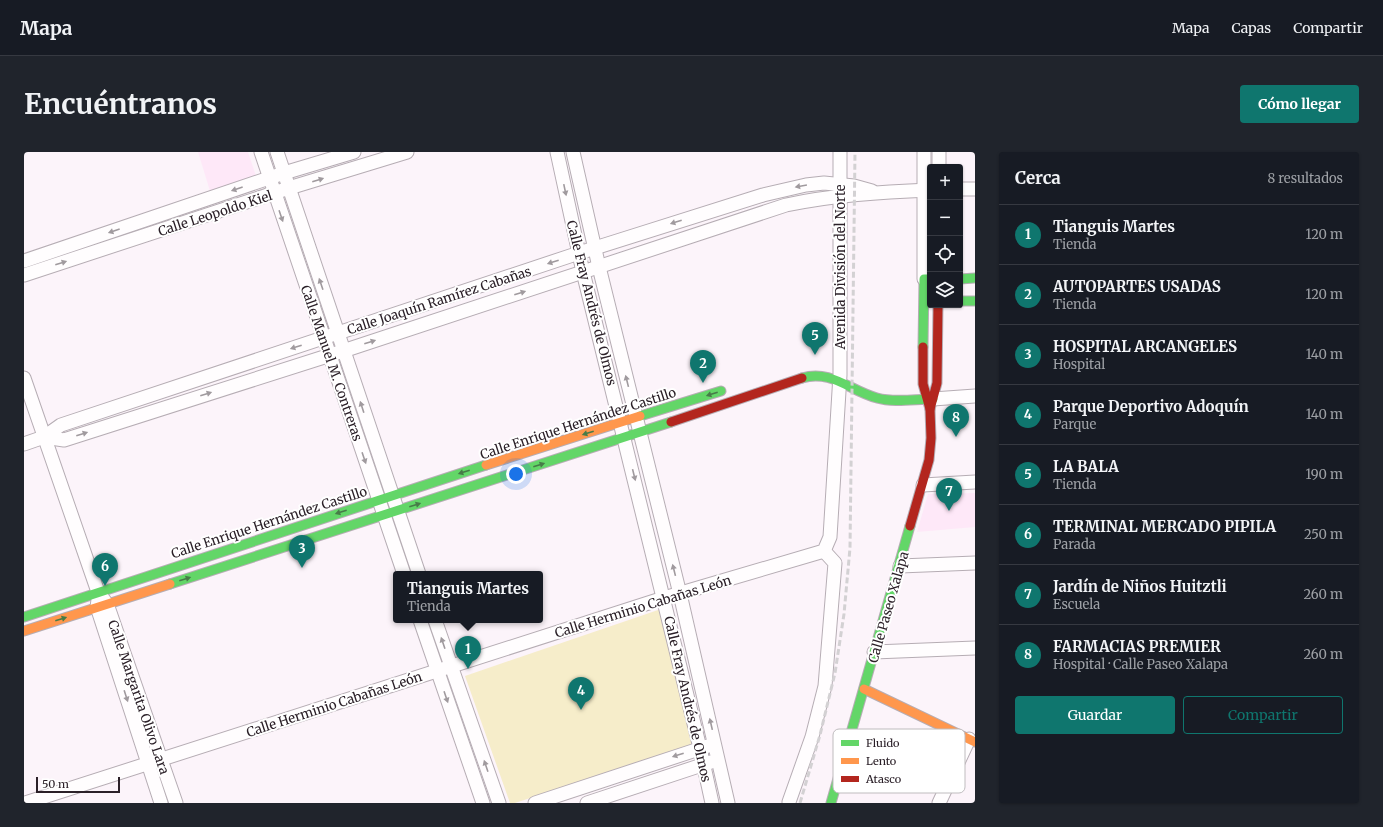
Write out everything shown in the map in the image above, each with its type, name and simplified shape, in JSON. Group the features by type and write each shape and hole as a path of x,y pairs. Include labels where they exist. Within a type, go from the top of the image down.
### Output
{"main road":[{"path":"963,279 975,278"},
{"path":"963,301 975,301"},
{"name":"Calle Paseo Xalapa","path":"852,729 900,566 929,460 931,438 930,402 923,384 927,303"},
{"name":"Calle Paseo Xalapa","path":"930,402 937,383 938,308"},
{"name":"Calle Enrique Hernández Castillo","path":"827,367 840,378 876,398 886,400 930,402"},
{"name":"Calle Enrique Hernández Castillo","path":"24,631 625,438 801,378 819,375 840,378"},
{"name":"Calle Enrique Hernández Castillo","path":"24,617 392,495 731,388"},
{"path":"864,688 948,729"},
{"name":"Calle Paseo Xalapa","path":"831,803 834,793"}],"street":[{"name":"Calle Manuel M. Contreras","path":"261,152 323,339 403,571"},
{"name":"Calle Manuel M. Contreras","path":"277,152 418,571"},
{"name":"Calle Leopoldo Kiel","path":"24,261 354,152"},
{"name":"Calle Leopoldo Kiel","path":"24,276 289,188 407,152"},
{"name":"Calle Fray Andrés de Olmos","path":"557,152 583,272 664,598 712,803"},
{"name":"Calle Fray Andrés de Olmos","path":"573,152 599,267 680,594 728,803"},
{"name":"Avenida División del Norte","path":"840,152 840,378"},
{"name":"Calle Paseo Xalapa","path":"924,152 927,190"},
{"path":"938,164 939,152"},
{"name":"Calle Joaquín Ramírez Cabañas","path":"24,444 44,437 61,425 143,397 715,210 786,189 824,183 840,191"},
{"path":"963,189 975,189"},
{"path":"840,191 876,192 927,190"},
{"name":"Calle Joaquín Ramírez Cabañas","path":"44,437 64,440 343,351 786,206 840,191"},
{"name":"Calle Paseo Xalapa","path":"927,200 927,272"},
{"path":"715,210 720,228"},
{"path":"488,284 493,301"},
{"path":"432,302 438,320"},
{"path":"234,368 239,384"},
{"name":"Calle Margarita Olivo Lara","path":"24,378 155,761 176,803"},
{"path":"789,802 812,737 825,686 835,563 824,551 830,537 840,378"},
{"path":"930,402 975,396"},
{"path":"143,397 148,413"},
{"path":"923,485 975,482"},
{"name":"Calle Herminio Cabañas León","path":"25,803 664,598 824,551"},
{"path":"900,566 975,563"},
{"path":"421,623 483,803"},
{"path":"436,623 499,803"},
{"path":"874,652 975,648"},
{"path":"965,754 972,741"},
{"path":"535,803 715,743"},
{"path":"587,803 719,760"},
{"name":"Calle Margarita Olivo Lara","path":"155,761 161,803"},
{"path":"939,803 944,793"}],"shaded area":[{"path":"198,152 248,152 256,176 210,191"},
{"path":"975,493 975,527 917,532 928,494"},
{"path":"661,609 692,745 515,803 510,803 465,676"}],"railway":[{"path":"800,803 820,735 835,673 844,614 850,548 855,152"}],"traffic: fast":[{"path":"963,279 975,278"},
{"path":"923,347 924,279 927,279"},
{"path":"963,301 975,301"},
{"path":"802,378 822,376 877,398 897,401 933,399"},
{"path":"640,416 721,391"},
{"path":"170,584 671,422"},
{"path":"24,617 486,465"},
{"path":"852,729 910,526"},
{"path":"831,803 834,793"}],"traffic: slow":[{"path":"486,465 640,416"},
{"path":"24,631 170,584"},
{"path":"864,689 948,729"},
{"path":"965,737 975,742"}],"traffic: jam":[{"path":"930,409 937,383 938,308"},
{"path":"910,526 929,460 931,438 930,409 923,384 923,347"},
{"path":"671,422 802,378"}],"place":[{"name":"LA BALA","path":"815,355"},
{"name":"AUTOPARTES USADAS","path":"703,383"},
{"name":"FARMACIAS PREMIER","path":"956,437"},
{"name":"Jardín de Niños Huitztli","path":"949,511"},
{"name":"HOSPITAL ARCANGELES","path":"302,568"},
{"name":"TERMINAL MERCADO PIPILA","path":"105,586"},
{"name":"Tianguis Martes","path":"468,669"},
{"name":"Parque Deportivo Adoquín","path":"581,710"}]}
